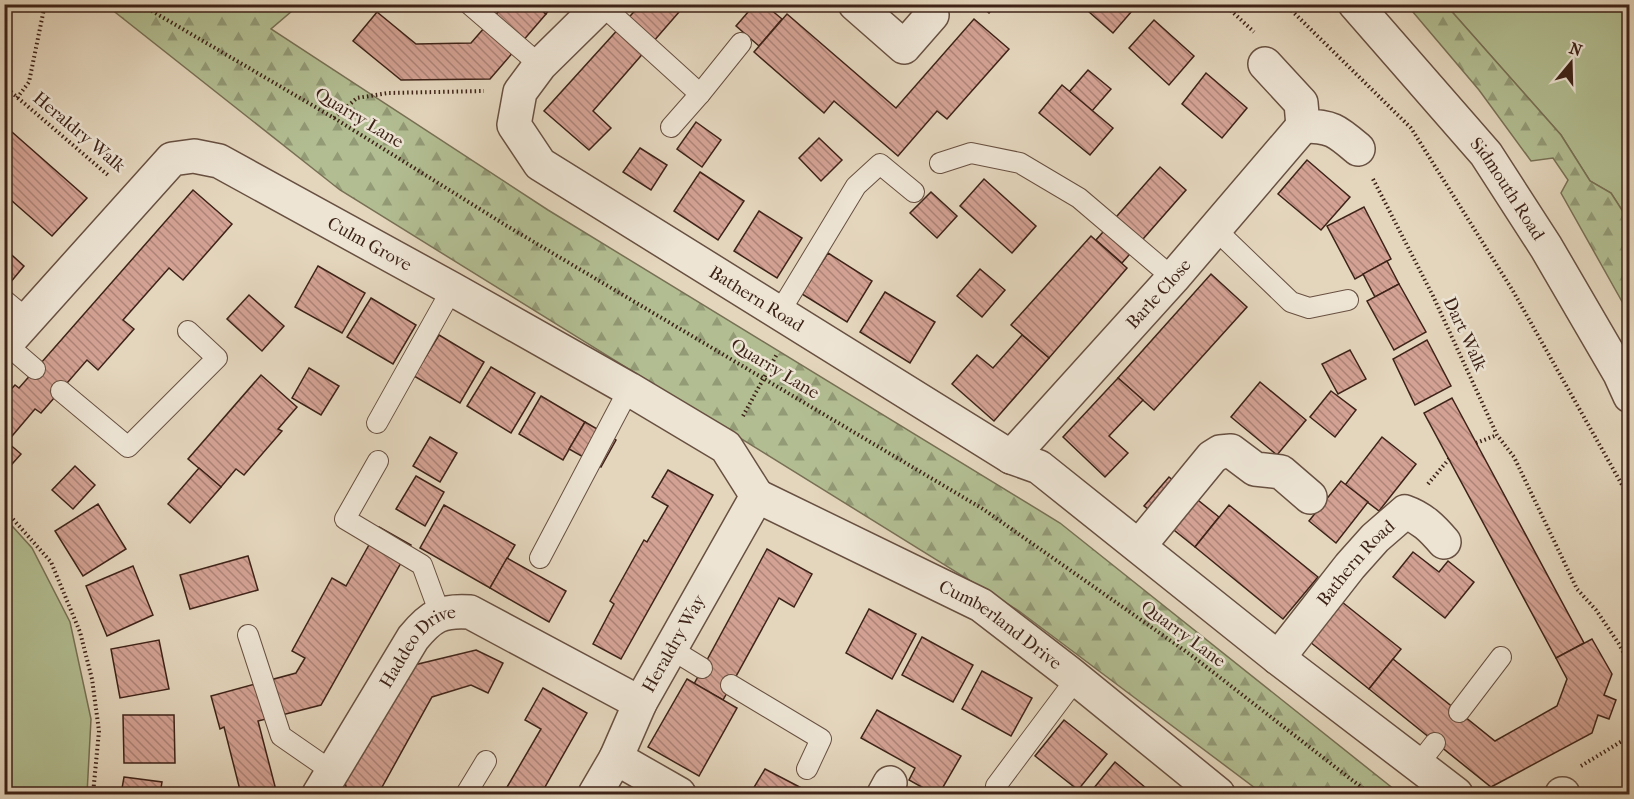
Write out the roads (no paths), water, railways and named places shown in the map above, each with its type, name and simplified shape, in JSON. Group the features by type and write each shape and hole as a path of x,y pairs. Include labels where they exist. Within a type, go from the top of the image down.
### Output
{"street":[{"name":"Bathern Road","path":"602,4 540,65 520,92 514,125 540,164 1011,457 1039,467 1278,658 1426,754 1456,795"},
{"path":"855,4 895,58 932,15"},
{"name":"Sidmouth Road","path":"1354,4 1486,154 1546,247 1626,381"},
{"path":"1265,64 1301,103 1304,126 1321,126 1335,130 1358,149"},
{"name":"Barle Close","path":"1011,457 1173,278 1304,126"},
{"name":"Culm Grove","path":"5,345 16,310 136,199 172,159 194,156 219,161 452,289 726,447 758,496"},
{"path":"1139,546 1212,457 1220,452 1231,451 1255,469 1281,472 1310,496"},
{"name":"Heraldry Way","path":"595,795 616,758 640,703 758,496"},
{"name":"Cumberland Drive","path":"758,496 981,605 1218,795"},
{"name":"Bathern Road","path":"1278,658 1350,566 1375,538 1405,512 1419,516 1444,542"},
{"name":"Haddeo Drive","path":"326,783 413,638 427,621 450,611 470,612 640,703"},
{"path":"616,758 679,795"}],"lane":[{"path":"469,4 540,65"},
{"path":"602,4 700,94"},
{"path":"670,127 741,43"},
{"path":"940,163 971,153 1020,164 1079,198 1173,278"},
{"path":"779,313 856,186 880,164 914,192"},
{"path":"1215,229 1291,302 1310,308 1348,300"},
{"path":"377,423 452,289"},
{"path":"61,391 128,447 217,358 188,331"},
{"name":"Culm Grove","path":"5,345 35,369"},
{"path":"540,558 629,389"},
{"path":"378,461 345,519 422,565 440,614"},
{"name":"Haddeo Drive","path":"248,635 281,736 326,783"},
{"path":"671,649 702,668"},
{"path":"1459,712 1501,657"},
{"path":"995,795 996,786 1076,679"},
{"path":"731,685 822,739 807,769"},
{"path":"466,795 486,761"}]}
